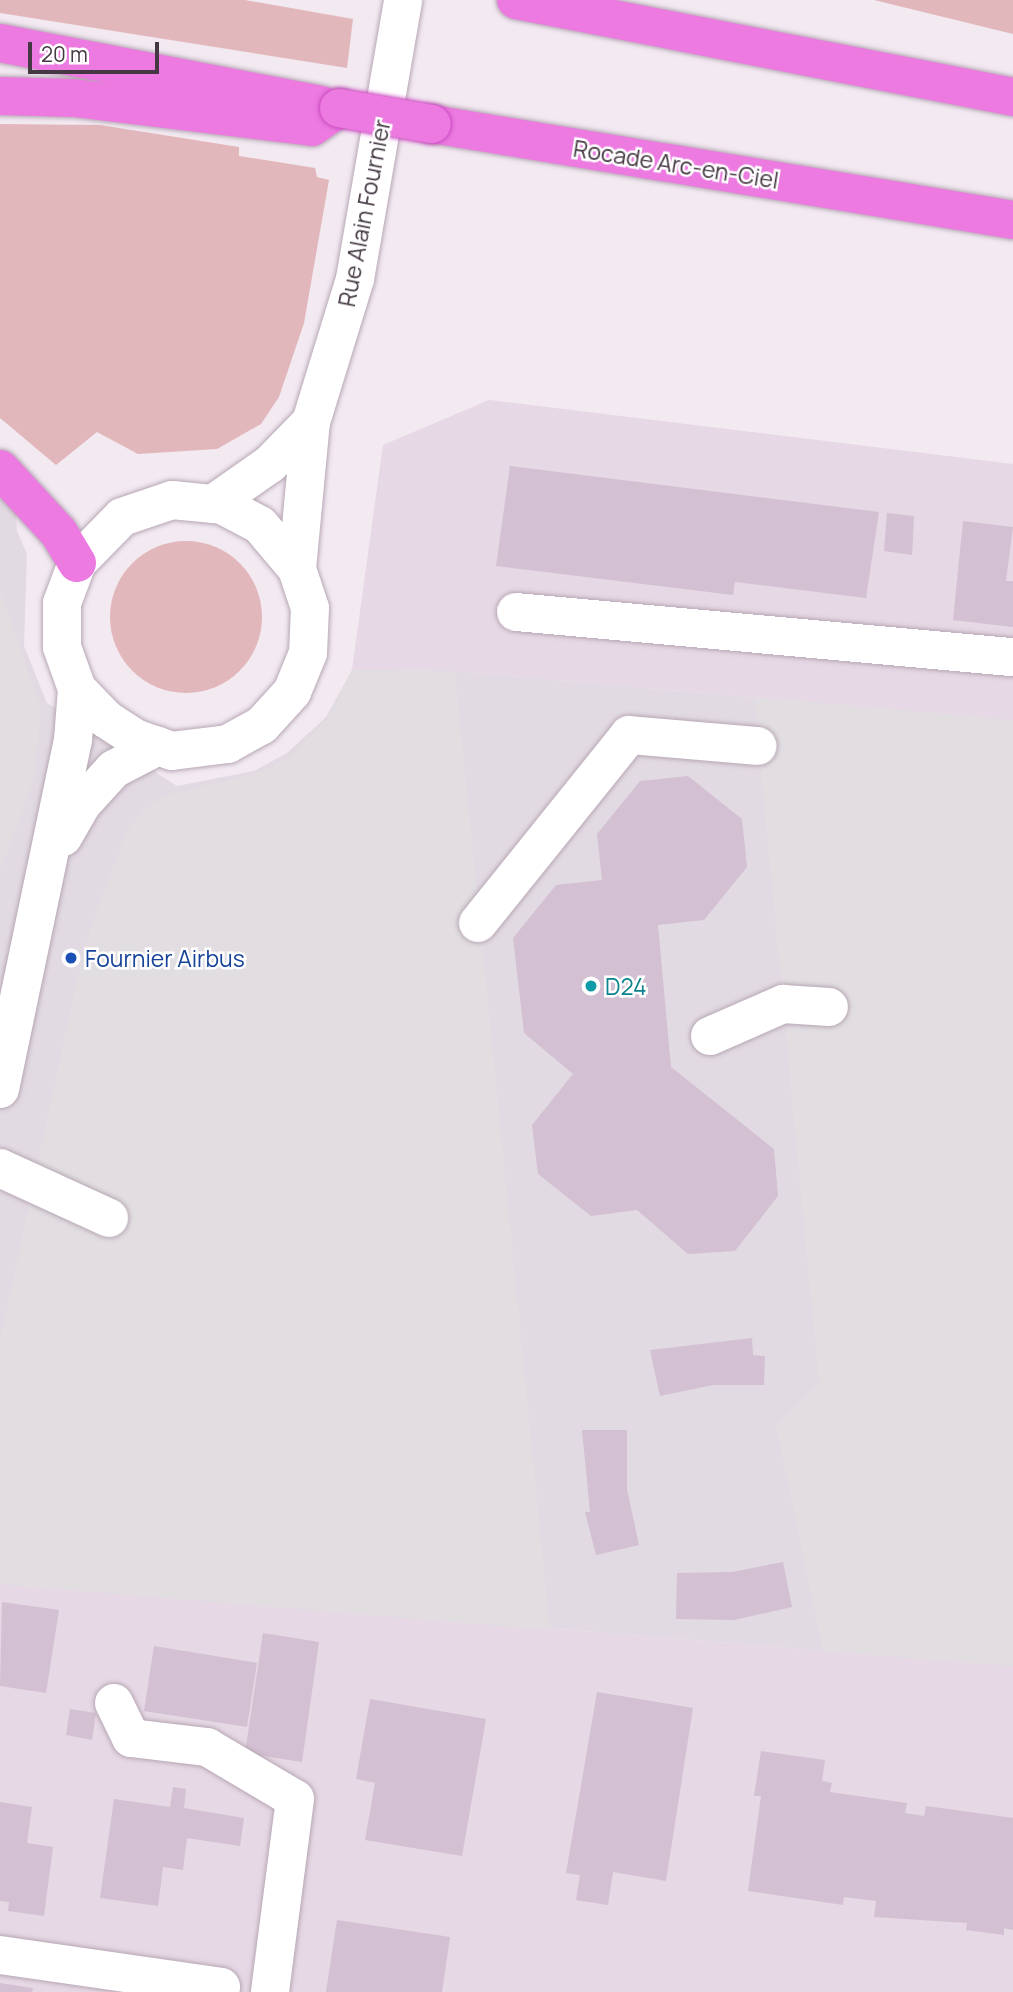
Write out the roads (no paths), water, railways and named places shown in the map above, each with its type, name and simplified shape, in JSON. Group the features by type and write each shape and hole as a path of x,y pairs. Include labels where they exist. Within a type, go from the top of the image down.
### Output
{"highway":[{"path":"516,0 1013,97"},
{"name":"Rocade Arc-en-Ciel","path":"0,43 339,108 1013,220"},
{"path":"0,96 74,98 312,127 339,108"},
{"path":"0,469 59,533 77,563"}],"street":[{"name":"Rue Alain Fournier","path":"297,569 311,422 355,279 403,0"},
{"name":"Rue Alain Fournier","path":"213,505 270,464 311,422"},
{"name":"Rue Alain Fournier","path":"172,500 213,505 260,525 297,569 310,608 309,636 292,692 262,725 228,744 172,751 106,719 77,689 62,647 62,603 77,563 122,517 172,500"},
{"path":"516,612 1013,657"},
{"name":"Rue Alain Fournier","path":"0,1089 46,866 64,796 77,689"},
{"path":"478,923 629,735 758,746"},
{"name":"Rue Alain Fournier","path":"46,866 98,786 131,756 158,746"},
{"path":"710,1036 783,1004 829,1007"},
{"path":"0,1168 109,1218"},
{"path":"114,1703 131,1738 207,1747 295,1799 270,1992"},
{"path":"0,1955 221,1987 220,1992"}],"place":[{"name":"Fournier Airbus","path":"71,958"},
{"name":"D24","path":"591,986"}]}
